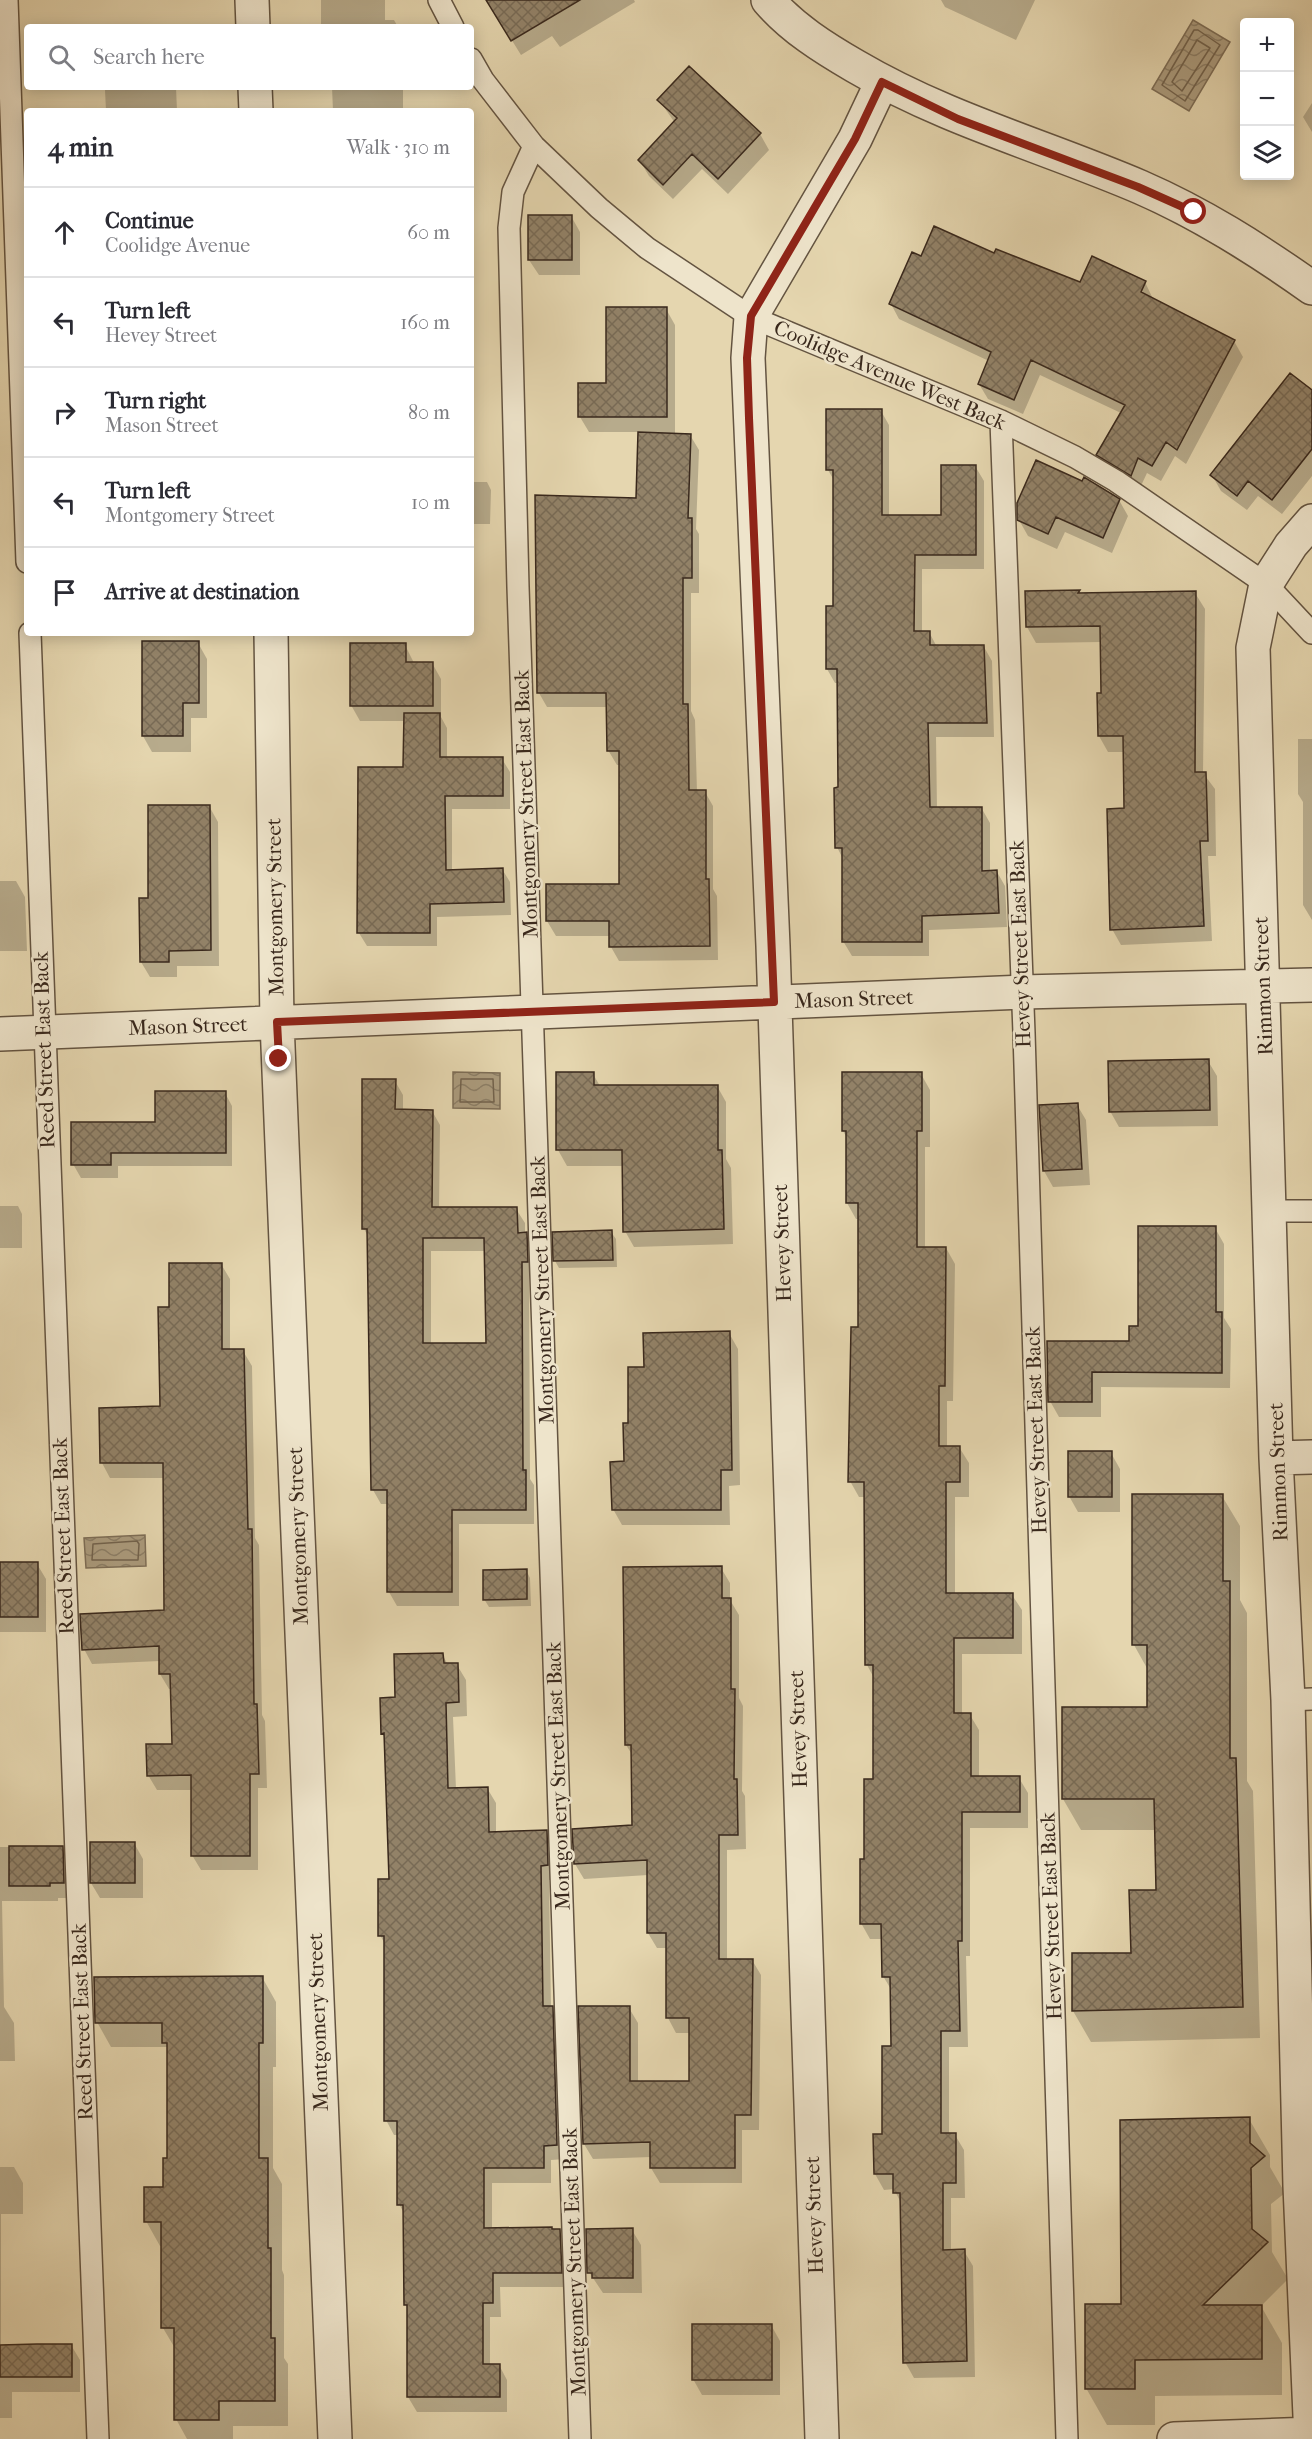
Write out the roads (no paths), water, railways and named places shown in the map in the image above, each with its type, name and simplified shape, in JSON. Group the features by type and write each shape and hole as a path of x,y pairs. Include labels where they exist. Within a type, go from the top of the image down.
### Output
{"street":[{"path":"252,0 253,24"},
{"path":"768,0 818,45 882,82 958,119 1138,187 1194,212 1253,246 1312,288"},
{"name":"Hevey Street","path":"822,2439 774,1002 747,358 751,316 855,139 882,82"},
{"path":"255,90 256,108"},
{"name":"Rimmon Street","path":"1311,2436 1300,1700 1276,1458 1253,648 1266,584 1291,545 1312,521"},
{"name":"Montgomery Street","path":"271,636 277,1022 334,2439"},
{"name":"Mason Street","path":"0,1034 1022,992 1312,985"},
{"path":"1276,1458 1312,1457"},
{"path":"1174,2439 1311,2436"}],"lane":[{"path":"7,0 24,478"},
{"path":"440,0 452,24"},
{"name":"Coolidge Avenue West Back","path":"474,64 483,80 534,146 599,208 647,248 751,316 1001,421 1075,457 1116,481 1266,584 1312,633"},
{"name":"Montgomery Street East Back","path":"534,146 513,192 509,228 518,587 580,2439"},
{"name":"Hevey Street East Back","path":"1001,421 1022,992 1067,2439"},
{"name":"Reed Street East Back","path":"30,636 98,2439"},
{"path":"1269,1211 1312,1211"}],"water":[{"path":"1193,20 1230,42 1189,111 1152,89"},
{"path":"453,1072 500,1073 500,1109 453,1108"},
{"path":"145,1535 146,1566 86,1568 84,1538"}]}
